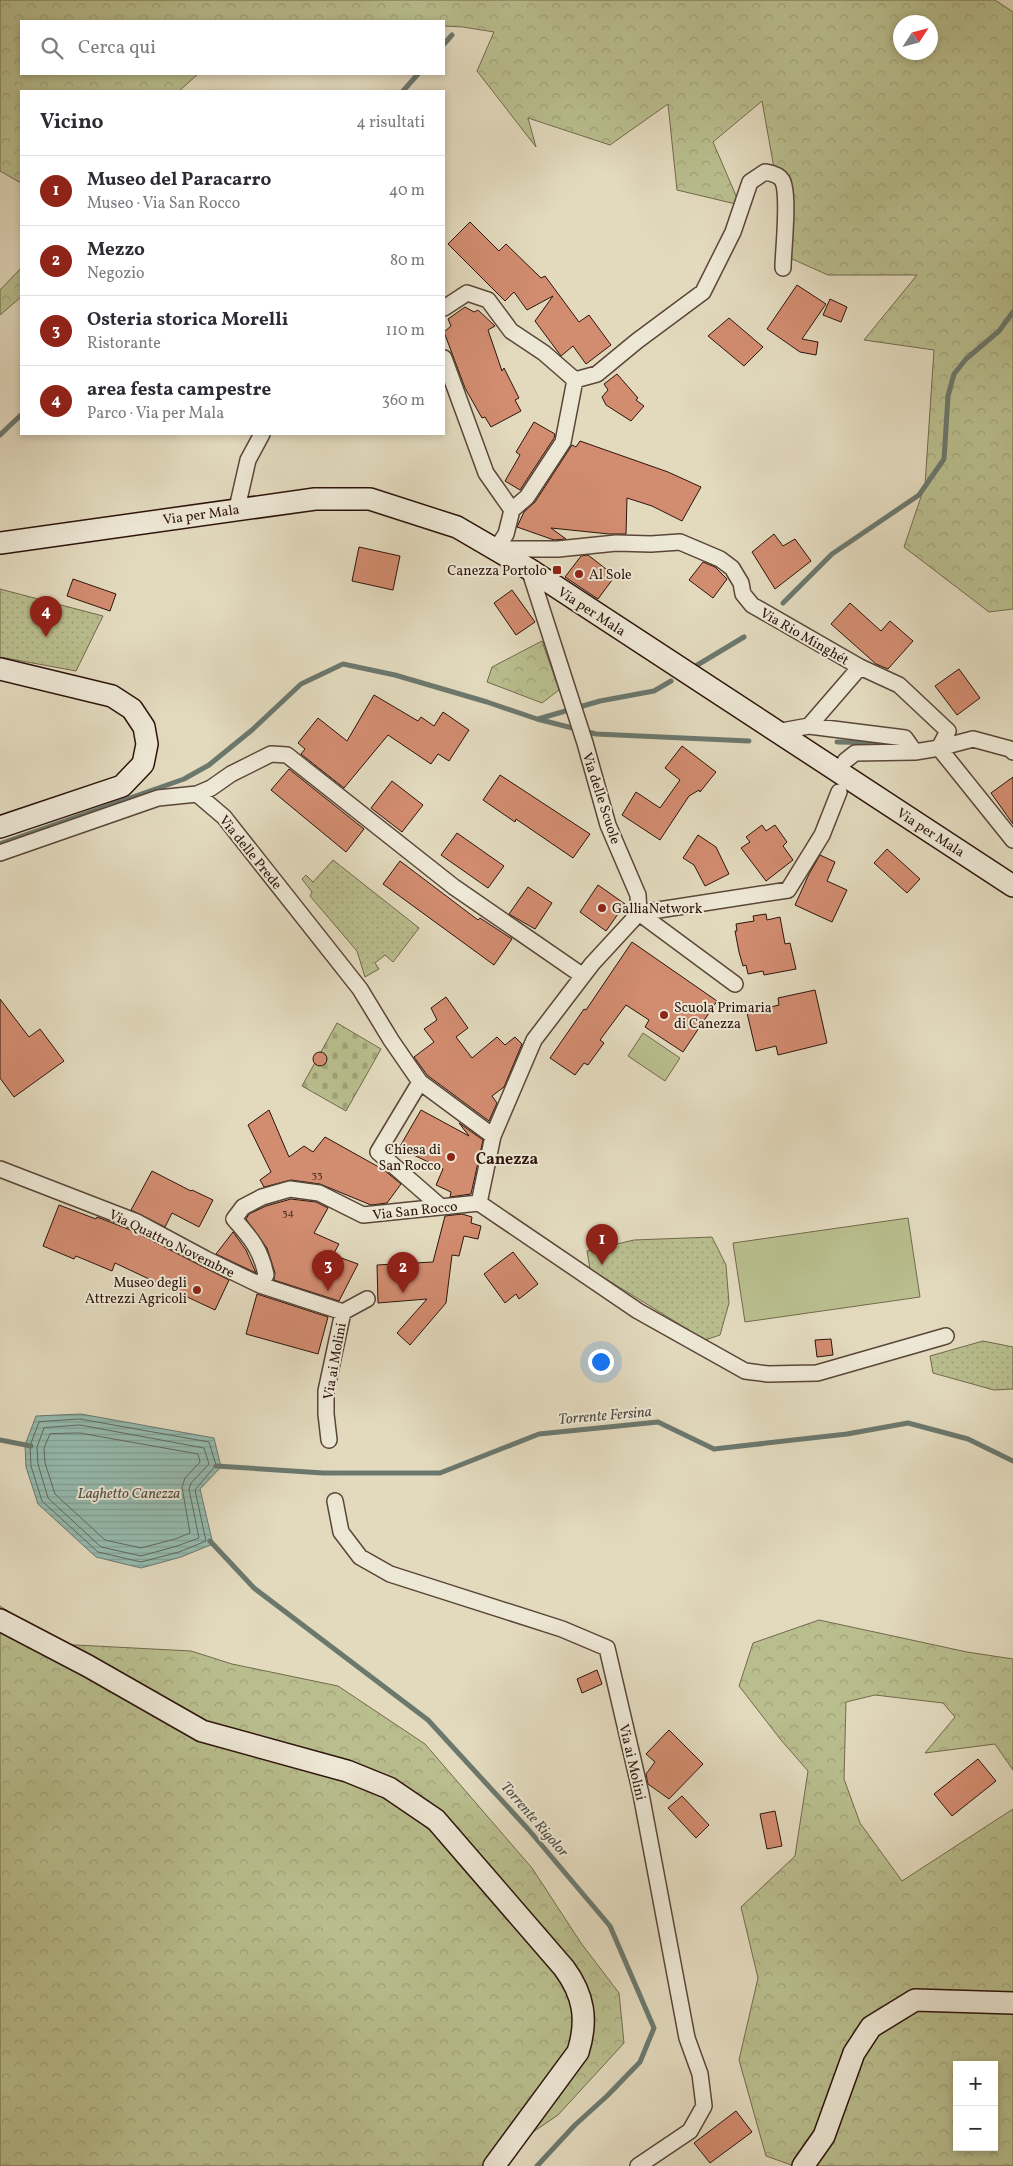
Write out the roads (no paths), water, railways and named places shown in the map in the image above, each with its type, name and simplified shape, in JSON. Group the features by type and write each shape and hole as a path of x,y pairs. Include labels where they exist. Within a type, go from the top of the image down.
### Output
{"main road":[{"name":"Via per Mala","path":"0,542 315,499 370,499 456,527 529,569 1013,886"},
{"path":"0,669 112,696 132,709 144,727 147,744 143,764 122,786 0,827"},
{"path":"0,1620 88,1666 202,1731 347,1771 389,1788 436,1820 564,1968 572,1980 583,2008 583,2035 578,2052 494,2166"},
{"path":"803,2166 824,2136 854,2053 871,2027 914,2000 1013,2003"}],"street":[{"path":"575,380 598,374 637,341 703,292 733,232 750,182 765,172 775,174 782,180 785,194 782,268"},
{"path":"445,307 467,293 488,300 511,331 544,353 575,380"},
{"path":"445,361 486,473 512,510"},
{"path":"496,549 506,534 512,510 527,497 563,442 575,380"},
{"path":"238,508 248,460 261,435"},
{"name":"Via Rio Minghét","path":"496,549 558,549 616,542 651,544 680,542 720,559 732,568 741,583 743,594 752,605 860,667 899,685 948,731 939,748"},
{"name":"Via delle Scuole","path":"529,569 585,743 608,825 638,895 639,913"},
{"path":"809,726 860,667"},
{"path":"776,732 809,726 904,738 915,752"},
{"path":"845,761 855,753 915,752 973,739 1010,749 1013,752"},
{"path":"939,748 1013,840"},
{"path":"0,853 158,798 197,794 271,754 286,755 454,887 583,976"},
{"path":"839,792 822,835 788,890 639,913 583,976 534,1040 493,1136 479,1204 638,1311 667,1325 745,1371 768,1374 817,1373 946,1336"},
{"name":"Via delle Prede","path":"197,794 224,817 360,989 391,1040 420,1082 493,1136"},
{"path":"639,913 735,984"},
{"path":"420,1082 378,1152 441,1207"},
{"name":"Via Quattro Novembre","path":"0,1169 137,1222 260,1285 343,1312"},
{"name":"Via San Rocco","path":"260,1285 266,1275 260,1253 253,1241 234,1219 243,1207 262,1197 290,1189 319,1193 363,1215 479,1204"},
{"path":"343,1312 367,1299"},
{"name":"Via ai Molini","path":"329,1440 326,1391 343,1312"},
{"name":"Via ai Molini","path":"335,1501 341,1532 360,1557 390,1574 562,1629 607,1648 641,1794 687,2038 700,2074 704,2106 690,2131 638,2166"}],"water":[{"name":"Laghetto Canezza","path":"81,1414 214,1438 221,1467 200,1489 213,1544 181,1557 141,1568 96,1557 38,1504 26,1467 25,1445 36,1416"}],"waterway":[{"path":"445,43 452,35"},
{"path":"404,90 417,75"},
{"path":"783,603 832,554 919,495 944,459 948,396 954,374 966,359 999,331 1013,312"},
{"path":"0,435 20,416"},
{"path":"694,667 744,637"},
{"path":"0,844 184,779 209,765 252,730 301,684 343,664 395,675 537,719 596,734 749,741"},
{"path":"538,719 600,701 654,691 671,681"},
{"path":"837,742 890,743"},
{"name":"Torrente Fersina","path":"216,1466 323,1473 440,1473 539,1434 658,1422 714,1449 847,1434 908,1423 968,1439 1013,1461"},
{"name":"Torrente Fersina","path":"0,1440 31,1446"},
{"name":"Torrente Rigolor","path":"210,1541 254,1588 428,1720 528,1829 610,1926 654,2028 640,2062 575,2125 537,2166"}],"place":[{"name":"Canezza Portolo","path":"557,570"},
{"name":"Al Sole","path":"579,574"},
{"name":"area festa campestre","path":"46,637"},
{"name":"GalliaNetwork","path":"602,908"},
{"name":"Scuola Primaria di Canezza","path":"664,1015"},
{"name":"Chiesa di San Rocco","path":"451,1157"},
{"name":"Museo del Paracarro","path":"602,1265"},
{"name":"Museo degli Attrezzi Agricoli","path":"197,1290"},
{"name":"Osteria storica Morelli","path":"328,1291"},
{"name":"Mezzo","path":"403,1293"}],"district":[{"name":"Canezza","path":"507,1158"}]}
